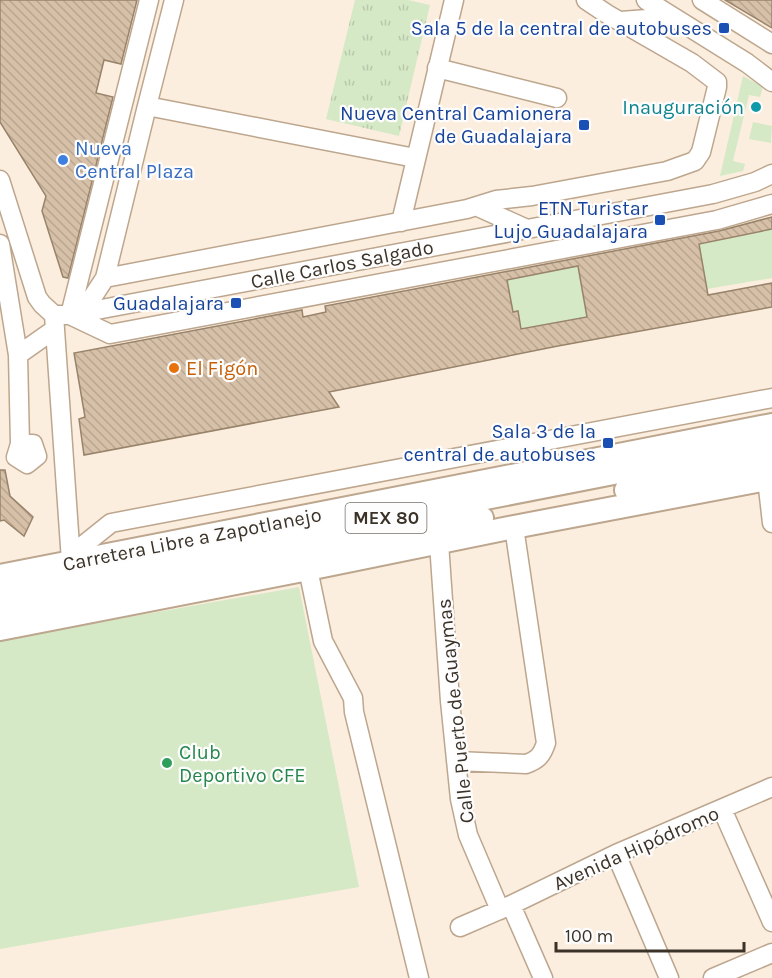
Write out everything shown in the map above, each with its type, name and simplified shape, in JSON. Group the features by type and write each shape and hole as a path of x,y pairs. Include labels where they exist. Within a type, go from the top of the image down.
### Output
{"main road":[{"name":"Carretera Libre a Zapotlanejo","path":"0,576 71,558 772,425"},
{"path":"647,450 772,436"},
{"name":"Carretera Libre a Zapotlanejo","path":"0,593 772,442"},
{"name":"Carretera Libre a Zapotlanejo","path":"0,611 770,472"},
{"path":"0,629 439,543 770,472"}],"street":[{"path":"71,558 64,318 150,0"},
{"path":"18,355 64,318 88,304 105,278 174,0"},
{"path":"401,222 454,0"},
{"path":"105,278 478,207 496,200 532,196 666,171 693,162 698,158 717,82 692,63 586,0"},
{"path":"646,0 747,63 772,82"},
{"path":"702,0 772,44"},
{"path":"621,21 673,17"},
{"path":"437,68 557,98"},
{"path":"147,106 416,158"},
{"name":"Calle Carlos Salgado","path":"64,318 713,194 755,182 772,174"},
{"path":"0,180 37,297 64,318 110,334 717,220 772,204"},
{"path":"478,207 527,229"},
{"path":"271,277 298,242"},
{"path":"0,244 18,355 20,444"},
{"path":"71,558 111,523 772,398"},
{"path":"770,472 772,523"},
{"path":"456,761 526,764 536,761 546,743 514,526"},
{"name":"Calle Puerto de Guaymas","path":"439,543 456,761 460,799 468,835 543,978"},
{"path":"308,569 323,641 353,698 354,712 418,978"},
{"name":"Avenida Hipódromo","path":"460,927 616,854 772,787"},
{"path":"722,809 772,922"},
{"path":"616,854 669,978"},
{"path":"713,978 772,953"}],"green space":[{"path":"355,0 408,0 430,5 399,136 326,119"},
{"path":"743,76 763,87 760,97 749,95 733,161 745,164 743,171 720,176"},
{"path":"753,122 772,126 771,143 749,139"},
{"path":"772,229 772,278 707,289 699,244"},
{"path":"578,266 587,317 522,331 518,312 513,312 507,280"},
{"name":"Club Deportivo CFE","path":"299,587 359,887 0,949 0,640"}],"building":[{"name":"Nueva Central Plaza","path":"0,0 137,0 121,64 104,60 96,93 113,97 68,278 63,277 42,211 46,196 0,122"},
{"path":"725,0 772,0 772,28"},
{"path":"772,217 772,229 699,244 708,295 772,283 772,307 558,346 329,392 339,407 84,455 79,419 85,417 74,353 302,310 303,317 326,312 325,306 719,231","holes":["578,266 587,317 521,329 518,311 513,312 507,280"]},
{"path":"0,470 5,470 10,496 33,517 24,536 4,520 0,521"}],"place":[{"name":"Sala 5 de la central de autobuses","path":"724,28"},
{"name":"Inauguración","path":"756,107"},
{"name":"Nueva Central Camionera de Guadalajara","path":"584,125"},
{"name":"Nueva Central Plaza","path":"63,160"},
{"name":"ETN Turistar Lujo Guadalajara","path":"660,220"},
{"name":"Guadalajara","path":"236,303"},
{"name":"El Figón","path":"174,368"},
{"name":"Sala 3 de la central de autobuses","path":"608,443"},
{"name":"Club Deportivo CFE","path":"167,763"}]}
